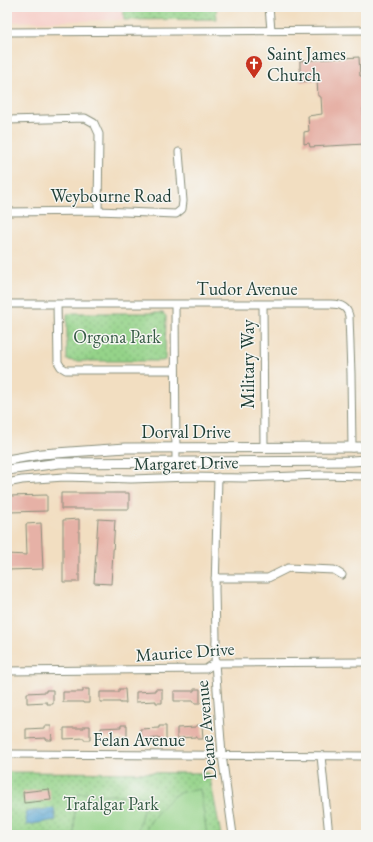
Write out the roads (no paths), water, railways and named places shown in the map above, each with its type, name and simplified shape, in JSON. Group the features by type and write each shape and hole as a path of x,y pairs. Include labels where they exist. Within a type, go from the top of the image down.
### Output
{"main road":[{"name":"Dorval Drive","path":"7,460 42,454 126,448 366,447"},
{"path":"7,456 22,457"},
{"name":"Dorval Drive","path":"7,470 59,462 366,460"}],"street":[{"path":"269,7 270,30"},
{"path":"7,32 366,30"},
{"path":"7,120 85,118 94,123 99,134 98,211"},
{"name":"Weybourne Road","path":"7,212 98,211 176,214 182,209 183,201 179,152"},
{"name":"Tudor Avenue","path":"7,304 339,304 347,310 349,319 352,448"},
{"path":"57,304 58,362 66,370 175,370"},
{"path":"175,304 176,462"},
{"name":"Military Way","path":"263,304 264,448"},
{"name":"Margaret Drive","path":"7,483 22,480 64,478 131,479 218,477 244,478 320,475 366,476"},
{"name":"Deane Avenue","path":"218,477 215,663 222,756 234,835"},
{"path":"216,578 268,578 288,568 334,570 342,575"},
{"name":"Maurice Drive","path":"7,671 206,669 215,663 366,662"},
{"name":"Felan Avenue","path":"7,754 366,756"},
{"path":"321,756 330,835"}],"water":[{"path":"54,808 56,820 27,825 25,812"}],"place":[{"name":"Saint James Church","path":"254,79"}],"park label":[{"name":"Orgona Park","path":"117,337"},
{"name":"Trafalgar Park","path":"111,804"}]}
